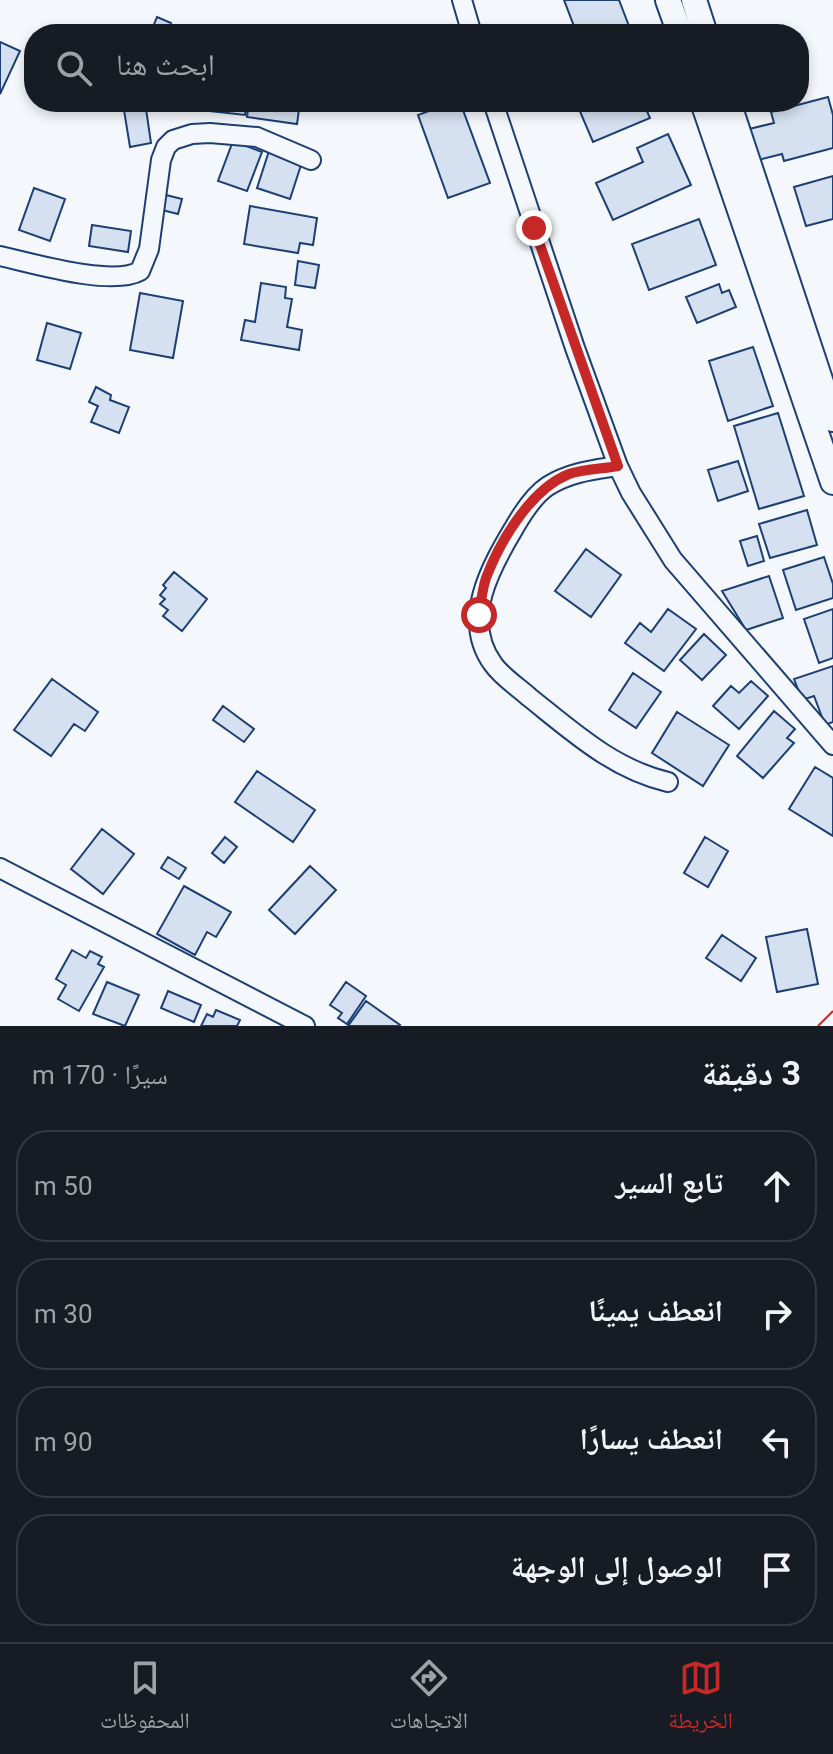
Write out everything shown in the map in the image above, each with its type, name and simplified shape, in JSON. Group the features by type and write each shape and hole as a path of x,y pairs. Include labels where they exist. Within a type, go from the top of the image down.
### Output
{"main road":[{"path":"668,0 676,24"},
{"path":"694,0 702,24"},
{"path":"707,112 833,419"},
{"path":"731,112 766,252"},
{"path":"820,390 833,482"}],"street":[{"path":"462,0 469,24"},
{"path":"496,112 618,466 649,526 673,560 833,745"},
{"path":"0,256 119,278 140,271 149,249 161,160 166,147 173,140 192,134 257,137 311,160"},
{"path":"618,466 571,473 545,487 522,513 485,581 479,615 480,637 493,664 582,740 640,775 668,782"},
{"path":"0,868 305,1026"}],"building":[{"path":"564,0 619,0 628,24 573,24"},
{"path":"157,17 171,23 171,24 154,24"},
{"path":"0,42 20,51 0,94"},
{"path":"828,97 833,115 833,148 784,161 782,154 758,160 749,129 774,123 771,112 809,112 809,102"},
{"path":"124,112 146,112 151,143 130,147"},
{"path":"219,112 245,112 245,115"},
{"path":"248,112 299,112 297,124 247,117"},
{"path":"426,112 464,112 490,183 448,198 418,115"},
{"path":"580,112 647,112 650,118 593,142"},
{"path":"668,134 691,185 613,220 596,183 643,162 637,148"},
{"path":"233,141 262,152 247,191 218,181"},
{"path":"269,151 302,162 290,199 257,188"},
{"path":"833,176 833,219 806,226 794,187"},
{"path":"34,188 65,199 50,241 19,230"},
{"path":"162,194 182,199 178,214 158,209"},
{"path":"250,206 317,218 313,245 300,243 298,253 244,244"},
{"path":"699,219 716,265 649,290 632,244"},
{"path":"92,225 131,231 128,252 89,246"},
{"path":"298,261 319,265 315,288 295,285"},
{"path":"261,283 286,287 285,298 292,299 287,327 302,330 299,350 241,340 245,320 255,322"},
{"path":"719,284 722,293 729,290 736,307 697,323 686,297"},
{"path":"140,293 183,301 173,358 130,350"},
{"path":"47,323 81,333 70,369 37,360"},
{"path":"753,347 773,406 728,421 709,361"},
{"path":"96,387 111,395 110,400 129,407 119,433 91,422 98,406 89,402"},
{"path":"778,413 804,496 759,509 734,426"},
{"path":"738,461 748,491 718,501 708,470"},
{"path":"807,510 817,545 770,558 759,524"},
{"path":"757,536 764,561 748,566 740,541"},
{"path":"586,549 621,575 591,617 555,591"},
{"path":"824,557 833,584 833,598 796,610 783,570"},
{"path":"174,572 207,599 182,631 163,616 168,610 160,604 165,599 160,595 166,588 163,585"},
{"path":"769,576 783,618 746,630 722,591"},
{"path":"668,609 696,629 664,671 625,643 640,623 651,632"},
{"path":"833,609 833,658 819,663 804,619"},
{"path":"704,634 726,655 702,680 680,660"},
{"path":"833,666 833,722 825,725 814,696 802,700 794,679"},
{"path":"633,673 661,692 636,728 609,710"},
{"path":"52,679 98,712 85,731 74,724 51,756 14,730"},
{"path":"751,681 768,696 739,729 713,706 731,686 739,693"},
{"path":"223,706 254,729 244,742 213,720"},
{"path":"774,711 795,729 787,738 794,743 763,778 737,756"},
{"path":"677,712 729,745 703,786 652,753"},
{"path":"815,767 833,778 833,836 789,809"},
{"path":"257,771 315,810 293,842 235,802"},
{"path":"102,829 134,854 103,894 71,869"},
{"path":"225,837 237,847 224,863 212,853"},
{"path":"705,837 728,851 708,887 684,873"},
{"path":"168,857 186,868 179,879 161,868"},
{"path":"310,866 336,890 295,934 269,910"},
{"path":"184,886 231,912 216,937 207,932 195,955 157,934"},
{"path":"807,929 818,984 777,992 766,937"},
{"path":"722,935 756,958 741,981 706,958"},
{"path":"72,950 86,958 90,951 102,957 98,964 104,967 79,1011 58,999 66,985 56,979"},
{"path":"107,982 139,995 125,1026 93,1014"},
{"path":"346,982 366,996 347,1024 338,1018 342,1013 330,1005"},
{"path":"168,991 201,1005 194,1022 161,1008"},
{"path":"366,1001 400,1025 348,1026"},
{"path":"216,1010 240,1020 237,1026 201,1026 207,1014 213,1017"}],"power":[{"path":"818,1026 833,1011"}],"route":[{"path":"479,615 485,581 494,560 522,513 545,487 571,473 618,466 534,228"}]}
